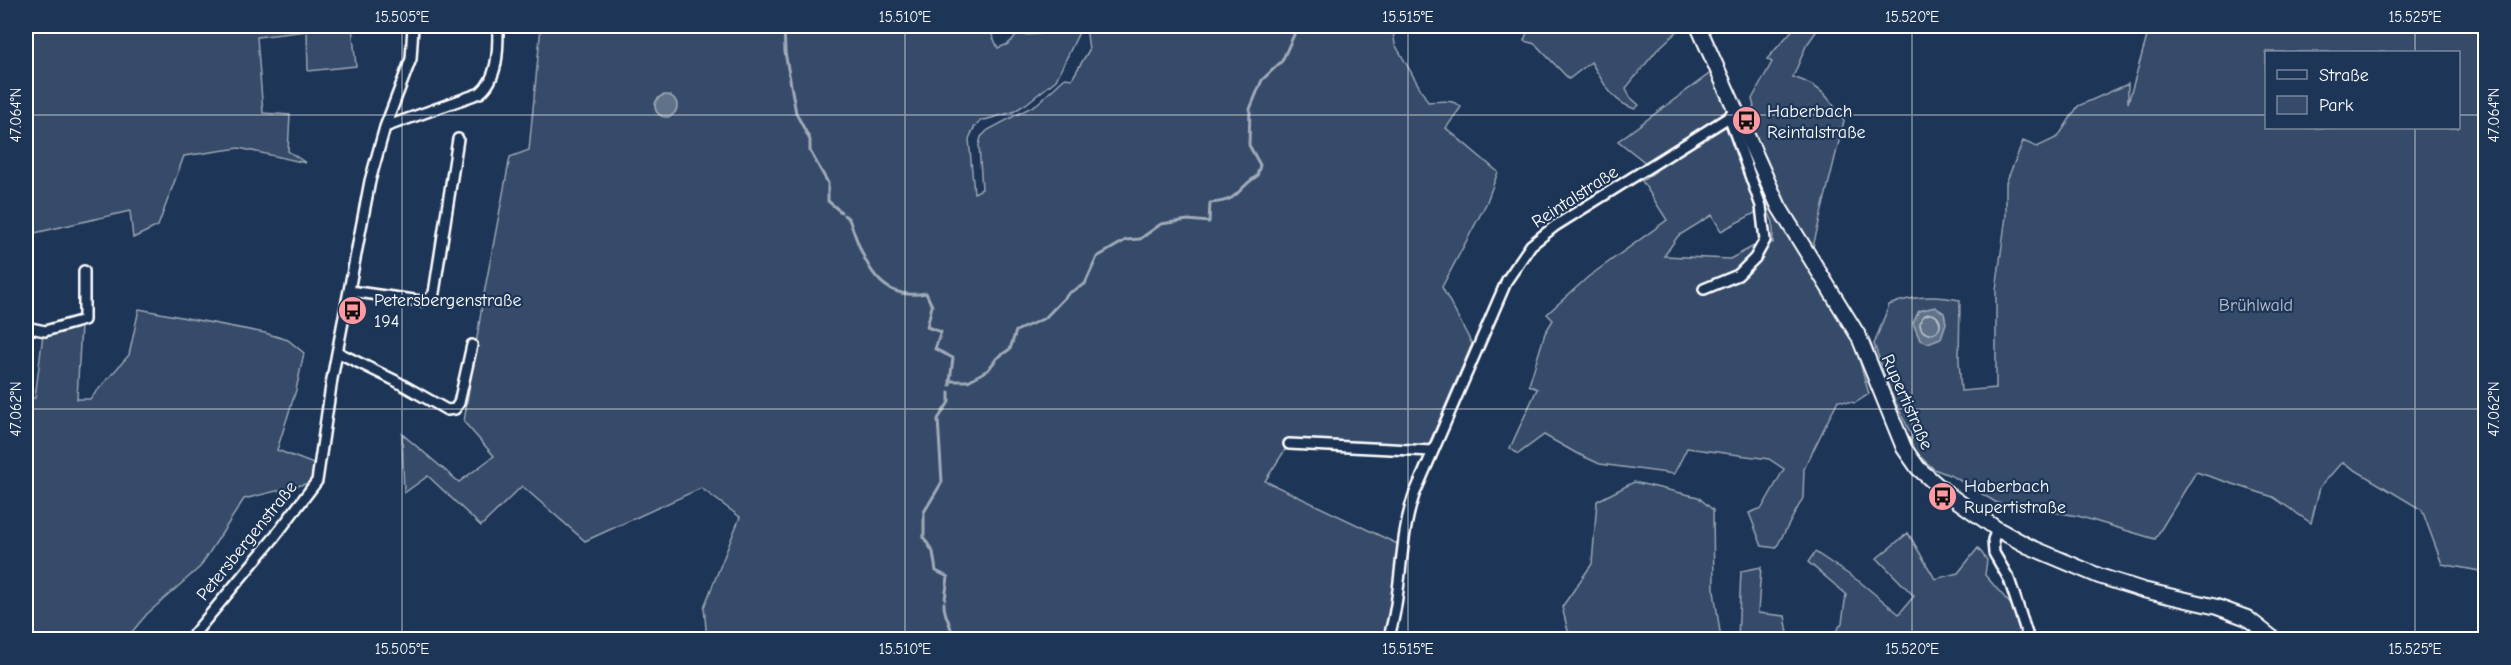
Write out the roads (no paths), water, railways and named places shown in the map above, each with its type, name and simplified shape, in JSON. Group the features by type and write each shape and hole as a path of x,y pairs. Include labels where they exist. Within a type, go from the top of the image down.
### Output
{"main road":[{"name":"Rupertistraße","path":"1698,26 1732,112 1779,207 1859,337 1904,448 1918,468 1945,492 1997,529 2058,560 2099,576 2247,618 2274,639"}],"street":[{"name":"Petersbergenstraße","path":"189,639 317,481 332,379 339,353 370,180 385,127 411,59 413,26"},
{"path":"385,127 480,93 485,89 493,76 498,45 498,26"},
{"path":"1704,289 1738,275 1755,258 1765,240 1761,206 1732,112"},
{"name":"Reintalstraße","path":"1388,639 1398,597 1405,521 1432,451 1507,280 1531,246 1555,226 1732,112"},
{"path":"350,291 421,301 429,299 434,293 458,139"},
{"path":"26,327 45,331 84,320 84,271"},
{"path":"339,353 447,410 455,410 459,404 472,345"},
{"path":"1289,444 1432,451"},
{"path":"1997,529 1993,540 1994,553 2009,579 2029,639"}],"water":[{"path":"666,95 674,98 677,106 674,114 666,117 658,114 655,106 658,98"},
{"path":"1935,307 1944,313 1946,323 1941,338 1928,343 1920,340 1913,323 1919,311"}],"waterway":[{"path":"784,26 785,52 796,113 810,140 810,151 828,183 828,201 841,212"},
{"path":"950,385 950,381 968,381 988,370 997,358 1010,349 1016,331 1045,318 1069,293 1085,284 1097,257 1126,240 1140,239 1161,224 1188,220 1209,222 1210,203 1233,197 1257,176 1260,165 1249,145 1250,109 1262,80 1282,61 1298,26"},
{"path":"844,215 849,219 866,262 883,284 895,291 909,294 926,293 932,306 927,327 941,332 935,349 953,358 950,381"},
{"path":"945,599 948,577 936,571 933,552 924,538 924,512 942,482 938,419 949,402 949,392"},
{"path":"944,603 952,640"}],"place":[{"name":"Haberbach Reintalstraße","path":"1746,121"},
{"name":"Petersbergenstraße 194","path":"353,310"},
{"name":"Haberbach Rupertistraße","path":"1943,496"}],"park label":[{"name":"Brühlwald","path":"2256,305"}]}
